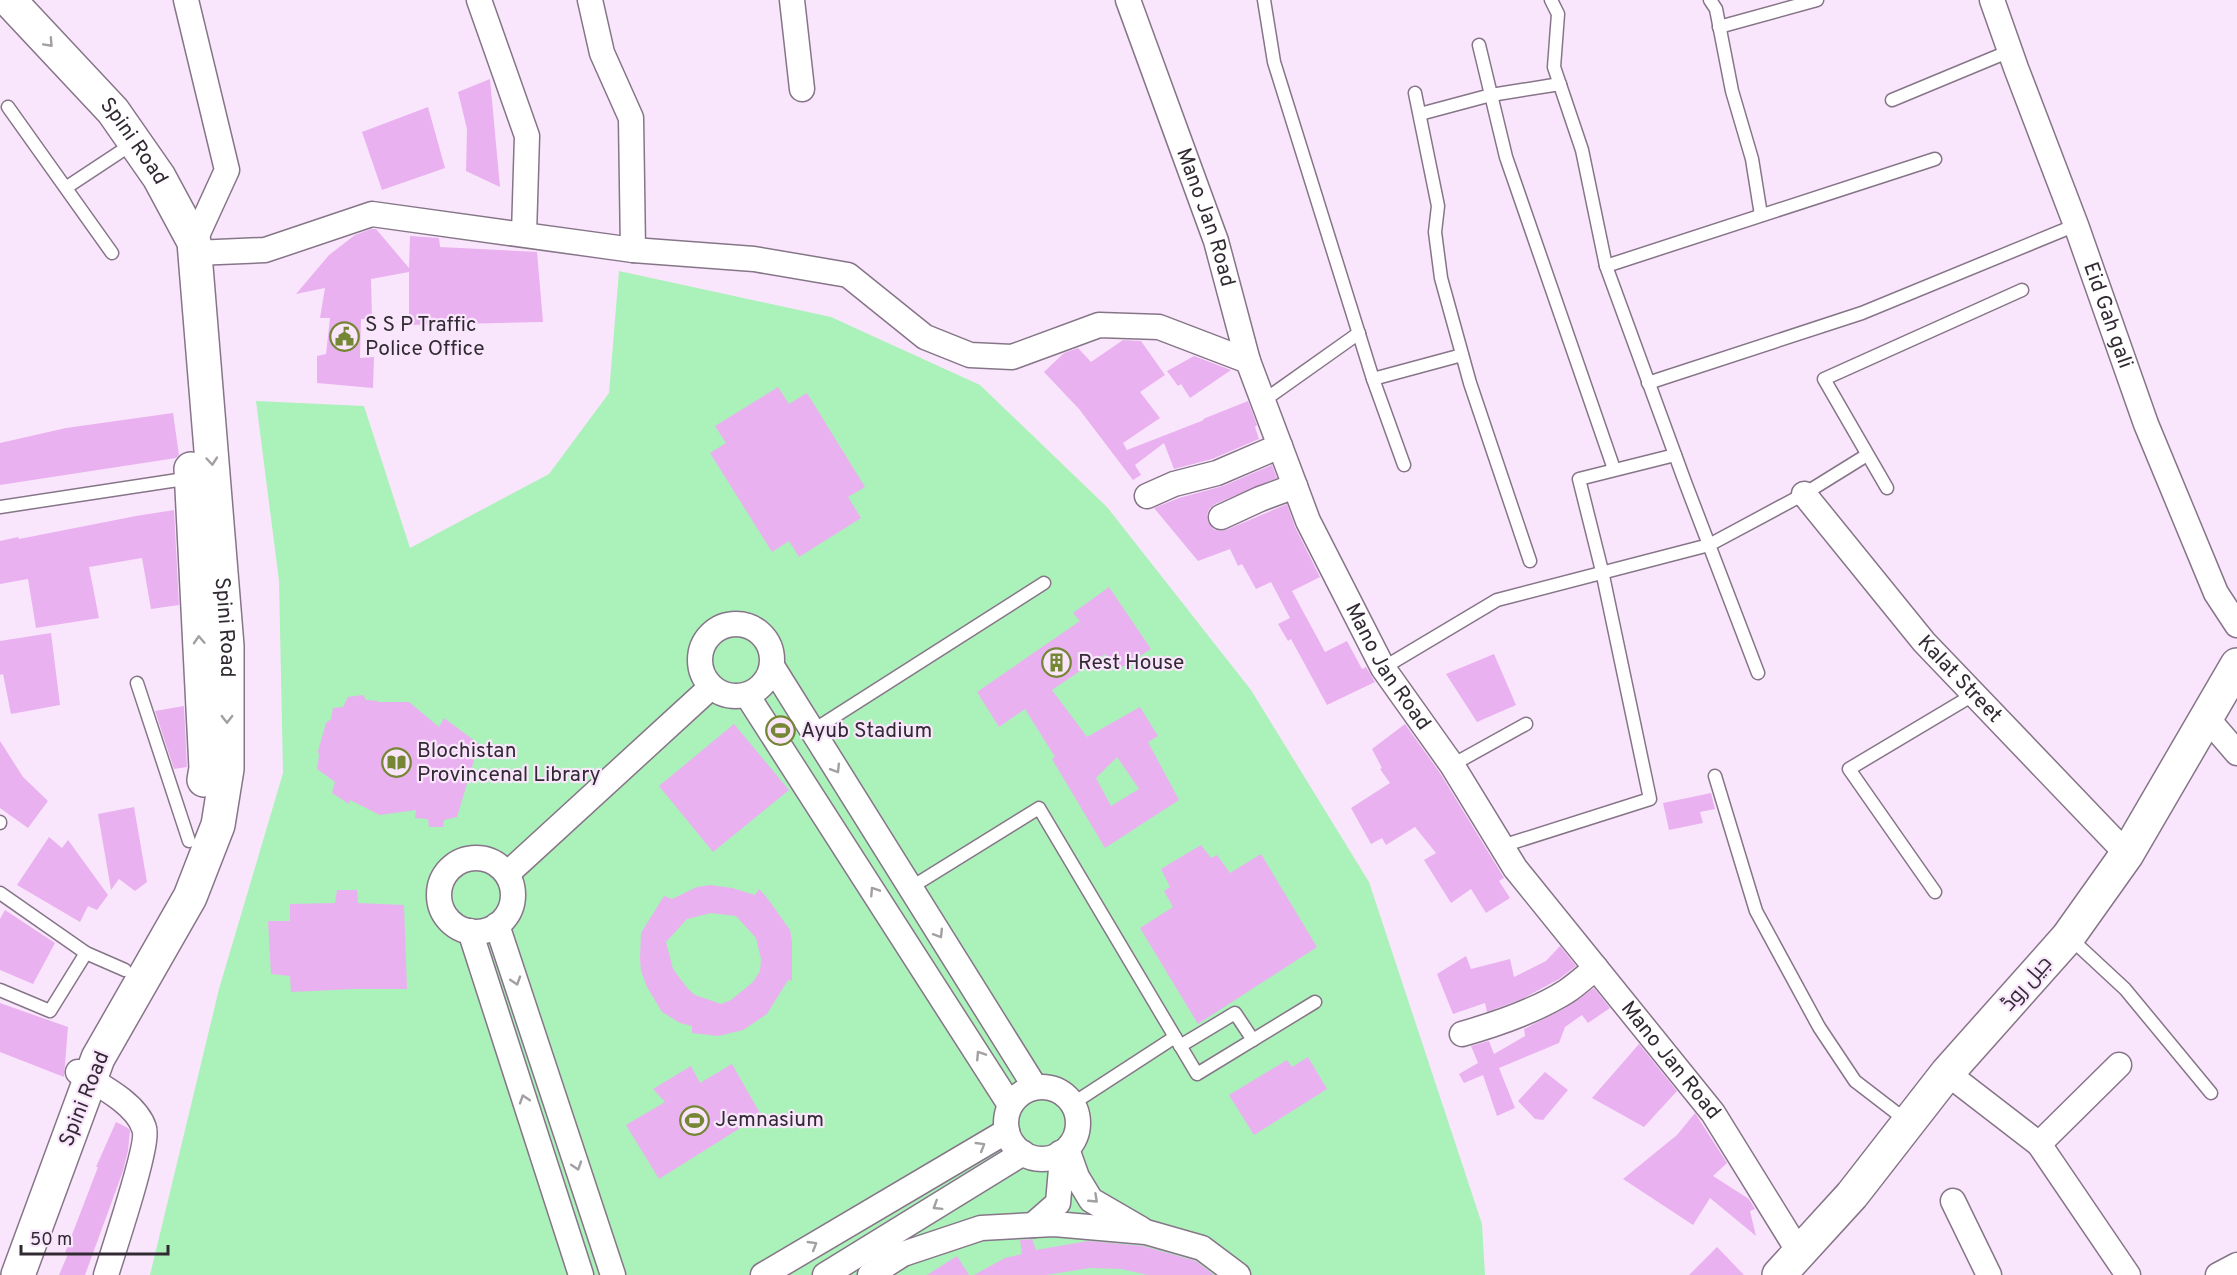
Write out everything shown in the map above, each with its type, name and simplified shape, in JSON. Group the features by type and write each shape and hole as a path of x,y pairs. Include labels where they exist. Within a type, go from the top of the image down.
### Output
{"main road":[{"name":"Spini Road","path":"0,1263 83,1075 98,1058 190,897 218,825 227,769 227,646 195,247 159,177 113,111 9,0"},
{"name":"Spini Road","path":"0,23 120,152 168,226 182,271 206,768 196,823 163,902 95,1023 83,1075 18,1275"},
{"name":"جیل روڈ","path":"1789,1264 1852,1195 1947,1073 2068,937 2127,854 2237,665"}],"street":[{"path":"186,0 227,170 195,247 265,250 372,214 633,250 754,259 848,275 925,337 970,355 1012,357 1099,325 1159,327 1248,361"},
{"path":"479,0 527,136 525,234"},
{"path":"590,0 602,53 631,118 633,250"},
{"path":"792,0 802,89"},
{"name":"Mano Jan Road","path":"1128,0 1216,241 1248,361 1308,521 1383,668 1452,765 1515,868 1713,1113 1789,1264"},
{"name":"Eid Gah gali","path":"1992,0 2076,225 2145,424 2216,593 2237,625"},
{"path":"1147,496 1174,484 1217,473 1280,446"},
{"path":"1221,518 1260,499 1295,486"},
{"name":"Kalat Street","path":"1804,494 1924,642 2127,854"},
{"path":"772,666 764,684 747,695 728,696 711,687 700,665 700,652 705,641 713,632 724,626 736,624 748,626 759,632 767,642 772,666 1035,1087"},
{"path":"507,874 711,687"},
{"path":"747,695 1010,1105"},
{"path":"2206,717 2237,753"},
{"path":"476,858 498,865 507,874 512,884 513,896 506,918 497,925 479,932 458,927 449,920 440,898 441,886 453,866 464,860 476,858"},
{"path":"497,925 613,1275"},
{"path":"470,931 581,1275"},
{"path":"1462,1034 1542,1004 1566,991 1596,968"},
{"path":"2039,1144 2119,1065"},
{"path":"1947,1073 2039,1144 2128,1275"},
{"path":"83,1075 133,1108 145,1129 141,1157 106,1275"},
{"path":"1035,1087 1056,1090 1072,1104 1077,1115 1074,1139 1064,1151 1042,1159 1023,1153 1010,1140 1007,1131 1006,1122 1010,1105 1017,1096 1035,1087"},
{"path":"763,1275 1007,1131"},
{"path":"1033,1225 1058,1203 1064,1151"},
{"path":"1064,1151 1091,1200 1146,1232"},
{"path":"825,1275 1023,1153"},
{"path":"1953,1201 1989,1275"},
{"path":"870,1275 903,1254 981,1228 1054,1224 1146,1232 1202,1248 1239,1275"},
{"path":"2218,1275 2237,1265"}],"lane":[{"path":"1264,0 1274,62 1373,379 1404,465"},
{"path":"1551,0 1558,14 1554,67 1582,150 1606,266 1758,673"},
{"path":"1710,0 1716,9 1732,91 1752,159 1761,215"},
{"path":"1719,27 1817,0"},
{"path":"1479,45 1506,157 1614,470"},
{"path":"1892,100 2010,51"},
{"path":"1420,114 1491,95 1560,84"},
{"path":"1415,93 1438,206 1435,232 1441,278 1470,383 1530,561"},
{"path":"8,107 112,252"},
{"path":"67,187 120,152"},
{"path":"1606,266 1935,159"},
{"path":"1648,383 1862,313 2076,225"},
{"path":"1887,488 1824,380 2022,290"},
{"path":"1263,401 1359,333"},
{"path":"1373,379 1462,355"},
{"path":"1502,846 1650,799 1602,572 1579,479 1675,455"},
{"path":"1383,668 1497,600 1709,545 1804,494 1868,455"},
{"path":"0,507 191,478"},
{"path":"812,731 1044,583"},
{"path":"137,683 189,841"},
{"path":"1935,892 1849,769 1973,694"},
{"path":"1452,765 1526,724"},
{"path":"1714,776 1756,911 1819,1027 1855,1081 1909,1122"},
{"path":"910,888 1039,808 1197,1074 1315,1002"},
{"path":"0,893 86,953 125,970"},
{"path":"2068,937 2125,988 2211,1093"},
{"path":"0,990 50,1011 86,953"},
{"path":"1072,1104 1178,1042 1235,1013 1253,1040"}],"green space":[{"name":"Ayub Stadium","path":"619,271 831,317 980,385 1107,507 1251,690 1369,882 1482,1224 1485,1275 150,1275 219,989 283,773 279,581 256,401 364,406 410,548 549,474 609,393"}],"building":[{"path":"490,79 500,187 466,171 467,129 458,92"},
{"path":"428,107 445,168 382,190 362,132"},
{"path":"376,229 409,268 410,236 439,238 440,247 537,252 543,322 409,325 409,272 371,279 372,319 361,319 360,358 374,357 373,388 317,383 317,356 326,354 330,318 320,318 325,288 296,294 329,255 355,235"},
{"path":"1123,340 1141,341 1165,375 1140,392 1160,418 1123,443 1127,450 1248,401 1257,425 1255,427 1259,439 1212,459 1174,469 1164,443 1135,465 1141,475 1133,480 1079,409 1044,372 1064,353 1078,348 1091,362"},
{"path":"1194,356 1231,370 1190,398 1181,384 1178,386 1167,371"},
{"path":"778,387 789,404 807,393 865,487 848,497 861,518 799,557 789,541 772,552 710,453 726,443 715,426"},
{"path":"173,413 179,455 176,458 0,485 0,443 66,428"},
{"path":"1272,465 1277,478 1215,504 1209,509 1208,522 1213,529 1226,530 1287,504 1295,527 1320,577 1292,591 1325,652 1347,641 1362,669 1366,667 1375,682 1327,705 1291,639 1288,641 1278,624 1290,618 1271,582 1256,589 1242,564 1238,566 1230,549 1198,561 1154,508 1179,498 1223,486"},
{"path":"174,510 179,605 151,609 142,558 89,567 99,618 36,628 28,579 0,584 0,541"},
{"path":"1109,587 1151,649 1116,671 1105,654 1052,690 1087,737 1140,707 1158,736 1148,742 1179,800 1105,848 1052,759 1055,757 1025,709 999,727 977,692 1080,621 1073,613","holes":["1117,757 1139,789 1111,806 1096,778"]},
{"path":"51,633 60,705 11,714 3,674 0,675 0,641"},
{"path":"1494,654 1516,705 1477,722 1446,674"},
{"name":"Blochistan Provincenal Library","path":"363,695 366,700 378,702 409,702 439,727 444,718 479,744 457,817 444,820 443,827 429,827 428,819 415,818 416,810 380,815 350,800 349,804 332,793 335,782 317,769 318,751 333,708 343,707 348,697"},
{"path":"184,706 187,767 174,769 155,711"},
{"path":"734,724 789,790 713,852 659,786"},
{"path":"1405,724 1440,773 1504,878 1499,881 1510,898 1486,913 1471,889 1451,903 1424,860 1436,853 1415,827 1386,845 1382,838 1371,844 1351,808 1390,783 1380,769 1382,768 1372,749"},
{"path":"0,741 23,777 48,801 28,828 0,808"},
{"path":"1711,793 1715,809 1700,812 1703,823 1669,830 1663,803"},
{"path":"134,807 147,882 135,891 119,879 111,890 98,814"},
{"path":"49,837 62,848 68,840 108,895 97,910 88,906 80,922 17,885"},
{"path":"1201,845 1211,858 1217,855 1230,873 1261,854 1317,947 1198,1024 1140,928 1173,907 1164,891 1170,887 1161,869"},
{"path":"710,885 732,888 755,895 759,889 790,930 792,942 792,981 788,980 767,1014 743,1030 718,1036 692,1033 692,1026 680,1023 662,1012 647,987 641,971 641,933 664,896 672,899 697,887","holes":["711,913 736,916 756,938 761,959 760,971 753,982 731,1000 721,1004 695,995 688,989 673,969 666,942 687,919"]},
{"path":"337,890 357,890 358,903 404,905 407,989 291,992 290,976 271,974 268,921 290,921 290,904 335,903"},
{"path":"5,910 55,943 33,984 0,970 0,919"},
{"path":"1560,946 1576,966 1559,979 1524,998 1487,1012 1485,1003 1453,1014 1437,974 1466,956 1471,969 1510,959 1514,977 1546,961"},
{"path":"1594,988 1610,1008 1588,1023 1582,1015 1565,1027 1559,1043 1499,1068 1515,1108 1497,1116 1483,1075 1464,1083 1459,1074 1478,1063 1471,1046 1489,1041 1494,1054 1525,1036 1524,1029 1562,1010"},
{"path":"0,1003 68,1027 64,1077 0,1052"},
{"path":"1639,1044 1677,1091 1644,1127 1592,1098"},
{"path":"1308,1057 1327,1089 1254,1135 1229,1095 1287,1060 1292,1067"},
{"name":"Jemnasium","path":"732,1064 761,1115 659,1179 626,1125 665,1102 653,1089 691,1066 700,1083"},
{"path":"1545,1072 1568,1090 1543,1120 1535,1119 1518,1101"},
{"path":"1695,1113 1727,1163 1713,1176 1749,1199 1755,1209 1750,1211 1756,1236 1710,1198 1693,1225 1623,1179 1677,1135"},
{"path":"116,1122 130,1131 128,1151 123,1171 85,1275 59,1275 68,1254 65,1253 98,1167 96,1167"},
{"path":"1032,1239 1036,1250 1088,1241 1143,1246 1196,1261 1214,1275 1148,1275 1121,1269 1090,1268 1046,1275 974,1275 1005,1258 1022,1254 1020,1240"},
{"path":"1717,1247 1744,1275 1689,1275"},
{"path":"957,1256 969,1275 927,1275"}],"place":[{"name":"S S P Traffic Police Office","path":"344,337"},
{"name":"Rest House","path":"1057,663"},
{"name":"Ayub Stadium","path":"780,731"},
{"name":"Blochistan Provincenal Library","path":"396,763"},
{"name":"Jemnasium","path":"694,1120"}]}
